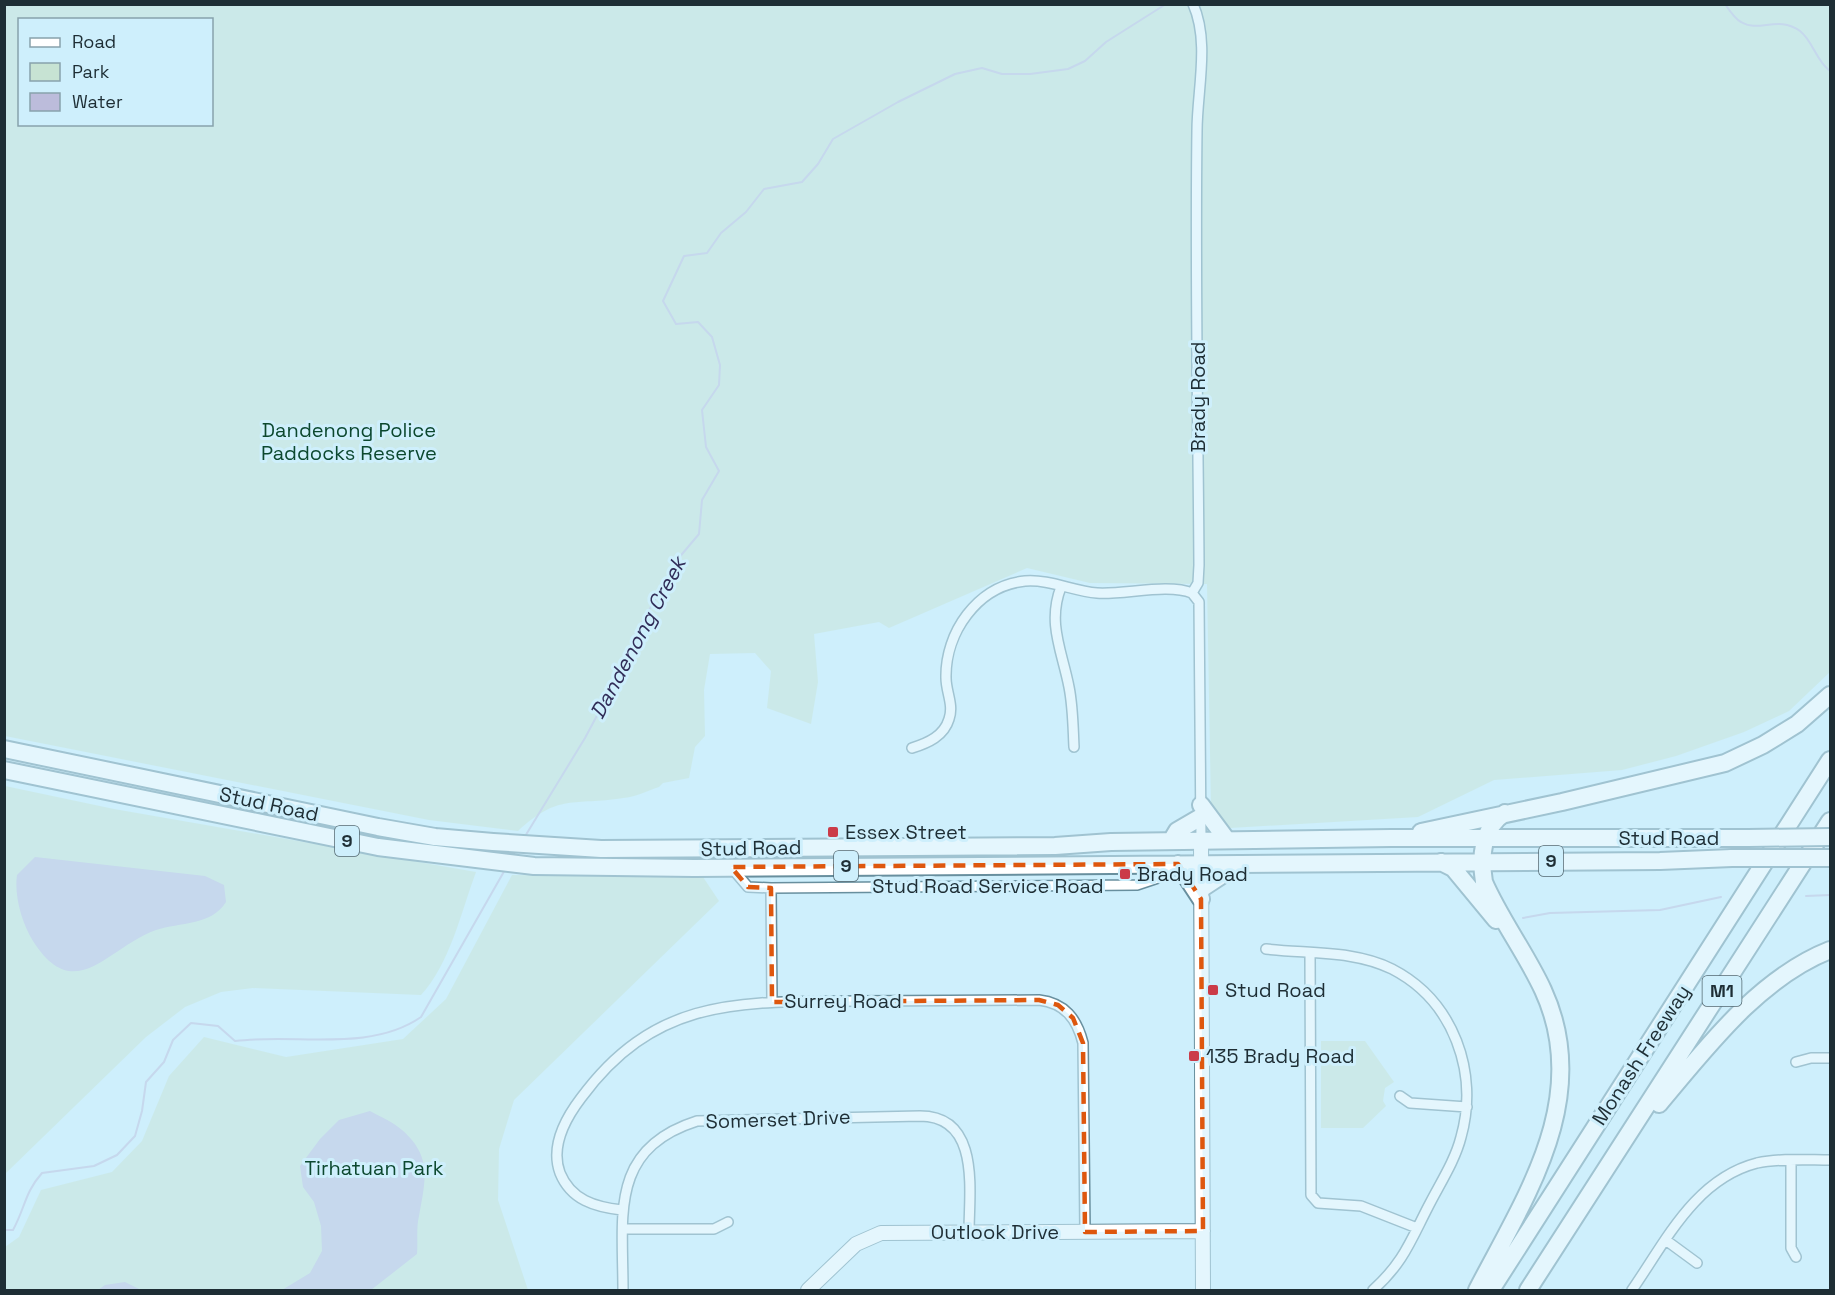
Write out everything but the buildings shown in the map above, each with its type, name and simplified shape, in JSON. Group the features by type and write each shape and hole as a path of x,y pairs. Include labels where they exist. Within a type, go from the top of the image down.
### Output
{"highway":[{"path":"1391,838 1573,800 1725,763 1763,745 1797,723 1830,695"},
{"name":"Stud Road","path":"4,749 435,837 493,843 601,849 938,847 1171,840 1830,837"},
{"name":"Monash Freeway","path":"1491,1290 1830,760"},
{"name":"Stud Road","path":"4,770 378,847 484,862 534,866 731,867 1830,858"},
{"path":"1171,840 1177,831 1201,811 1227,840"},
{"path":"1477,1290 1542,1164 1556,1116 1561,1075 1559,1040 1544,992 1484,882 1485,839 1491,823 1505,813"},
{"name":"Monash Freeway","path":"1528,1290 1830,821"},
{"path":"1441,862 1453,868 1502,926 1511,931"},
{"path":"1178,864 1201,894 1240,863"},
{"path":"1613,1160 1705,1049 1743,1011 1792,970 1830,950"}],"main road":[{"name":"Brady Road","path":"1201,840 1203,1290"},
{"name":"Outlook Drive","path":"809,1290 856,1244 881,1233 1203,1231"}],"street":[{"name":"Brady Road","path":"1193,4 1201,37 1197,131 1199,565 1198,583 1192,592 1199,602 1201,840"},
{"path":"912,748 940,735 948,723 951,714 946,682 948,653 954,636 970,610 992,592 1015,583 1037,581 1104,593 1192,592"},
{"path":"1061,587 1056,598 1055,632 1071,696 1074,747"},
{"name":"Stud Road Service Road","path":"731,867 748,887 771,888 1137,885 1158,878 1178,864"},
{"path":"771,888 772,1002"},
{"path":"1266,950 1369,960 1393,970 1420,988 1444,1015 1460,1046 1468,1078 1467,1107 1461,1138 1394,1271 1373,1290"},
{"path":"1310,954 1311,1195 1318,1203 1361,1206 1417,1228"},
{"name":"Surrey Road","path":"622,1210 599,1207 583,1200 570,1189 560,1172 557,1151 560,1136 582,1096 619,1056 646,1036 677,1020 728,1004 1039,1000 1048,1001 1067,1011 1079,1027 1083,1043 1085,1232"},
{"path":"1796,1062 1810,1058 1830,1058"},
{"path":"1400,1096 1410,1103 1467,1107"},
{"name":"Somerset Drive","path":"623,1290 622,1210 628,1181 645,1151 663,1136 686,1125 721,1120 926,1116 949,1125 960,1136 966,1148 969,1232"},
{"path":"1632,1290 1686,1210 1712,1184 1736,1170 1760,1163 1830,1160"},
{"path":"1791,1161 1791,1248 1796,1257"},
{"path":"623,1229 714,1229 728,1222"},
{"path":"1667,1241 1697,1263"}],"highlighted area":[{"path":"1178,864 1201,899 1203,1231 1085,1232 1083,1043 1073,1018 1058,1005 1039,1000 772,1002 771,888 748,887 731,867"}],"green space":[{"name":"Dandenong Police Paddocks Reserve","path":"4,5 1830,5 1830,672 1789,711 1744,732 1676,756 1622,770 1494,780 1418,817 1230,828 1211,807 1207,584 1090,583 1027,568 889,628 879,622 814,634 818,682 811,724 767,708 771,671 755,653 710,654 704,690 705,736 695,747 689,778 663,783 659,787 627,797 556,806 532,819 518,831 429,820 5,736"},
{"path":"5,786 114,809 476,872 447,953 440,968 421,995 253,988 221,992 185,1007 146,1037 5,1174"},
{"name":"Tirhatuan Park","path":"512,875 703,877 719,901 514,1100 499,1149 498,1200 528,1290 5,1290 5,1247 19,1237 41,1190 112,1172 142,1141 169,1076 204,1037 286,1057 403,1039 446,999"},
{"path":"1321,1041 1365,1041 1394,1082 1385,1088 1383,1101 1386,1106 1363,1128 1321,1128"}],"water":[{"path":"35,857 205,876 224,885 226,902 220,910 204,919 156,930 92,967 78,971 63,970 48,960 33,941 20,909 17,875"},
{"path":"370,1111 402,1130 419,1150 423,1160 424,1181 417,1254 371,1290 282,1290 310,1273 322,1251 321,1226 314,1202 303,1187 300,1166 320,1139 339,1120"},
{"path":"125,1282 141,1290 98,1290 105,1285"}],"waterway":[{"name":"Dandenong Creek","path":"524,838 585,738 624,665 638,630 677,560 699,534 702,500 719,471 706,447 702,410 719,385 720,365 712,337 698,322 676,324 663,301 684,256 707,253 721,233 746,212 764,189 802,182 818,164 833,139 898,102 955,74 982,68 1002,74 1030,74 1068,69 1085,61 1106,42 1166,4"},
{"name":"Dandenong Creek","path":"1725,4 1737,19 1748,25 1784,24 1800,31 1830,71"},
{"name":"Dandenong Creek","path":"4,1230 13,1230 36,1180 42,1173 94,1166 117,1155 135,1136 142,1111 146,1082 164,1062 173,1040 191,1023 218,1026 235,1041 331,1040 378,1035 401,1028 421,1017 506,868"},
{"path":"1806,896 1830,895"},
{"path":"1523,918 1550,913 1660,910 1721,897"}],"place":[{"name":"Essex Street","path":"833,832"},
{"name":"Brady Road","path":"1125,874"},
{"name":"Stud Road","path":"1213,990"},
{"name":"135 Brady Road","path":"1194,1056"}]}
